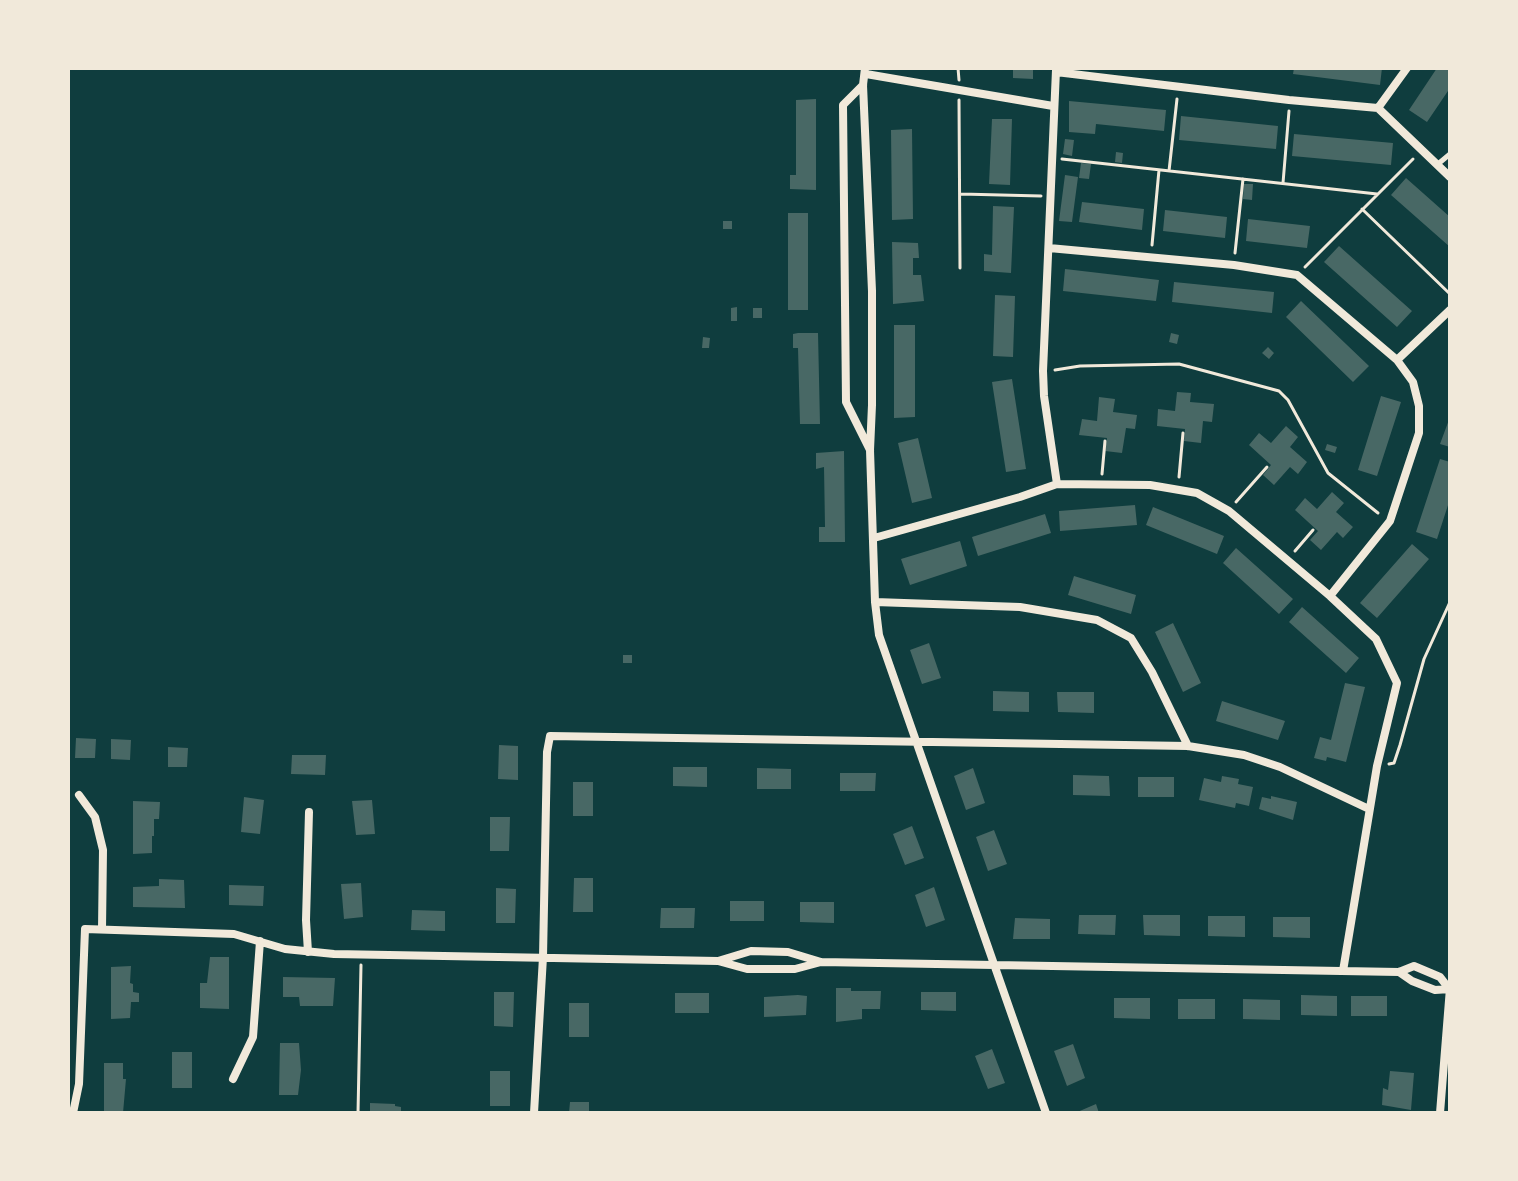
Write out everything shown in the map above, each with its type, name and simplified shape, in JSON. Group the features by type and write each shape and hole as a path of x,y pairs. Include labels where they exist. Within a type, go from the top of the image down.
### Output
{"street":[{"path":"1378,108 1407,68"},
{"path":"1057,484 1044,396 1050,158 1056,70 1289,100 1378,108 1450,177"},
{"path":"1046,1113 879,635 870,450 872,291 863,85 866,71 959,92 1053,106"},
{"path":"863,85 843,105 846,402 870,450"},
{"path":"1049,248 1234,265 1297,275 1397,360 1413,382 1419,406 1419,433 1390,521 1330,596"},
{"path":"1397,360 1450,310"},
{"path":"874,538 1057,484 1102,482 1150,485 1197,493 1229,511 1330,596 1376,639 1397,683 1377,766 1343,971"},
{"path":"875,602 1020,607 1097,620 1131,638 1152,672 1188,746"},
{"path":"534,1113 550,736 1188,746 1244,755 1280,767 1369,809"},
{"path":"79,795 95,817 103,850 102,929"},
{"path":"308,952 309,812"},
{"path":"73,1113 79,1084 85,929 234,934 285,949 308,952 718,961 747,969 795,969 821,962 1399,972 1414,966 1440,977 1450,989 1440,1113"},
{"path":"233,1079 253,1037 260,941"},
{"path":"718,961 751,951 788,952 821,962"},
{"path":"1399,972 1435,990 1450,989"}],"lane":[{"path":"1437,165 1450,154"}],"path":[{"path":"1169,171 1179,86"},
{"path":"959,92 960,268"},
{"path":"1283,183 1289,100"},
{"path":"1297,275 1422,151"},
{"path":"1050,158 1377,194"},
{"path":"1151,257 1159,170"},
{"path":"1234,265 1243,179"},
{"path":"961,194 1049,197"},
{"path":"1362,209 1450,294"},
{"path":"1056,370 1080,366 1179,364 1279,391 1288,400 1328,473 1379,514"},
{"path":"1179,475 1183,433"},
{"path":"1102,468 1105,441"},
{"path":"1237,501 1267,467"},
{"path":"1295,551 1313,530"},
{"path":"1377,766 1394,763 1417,677 1450,602"},
{"path":"358,1113 361,954"}],"building":[{"path":"1013,68 1033,68 1033,79 1013,78"},
{"path":"1294,68 1382,68 1380,85 1293,74"},
{"path":"1437,68 1450,68 1450,88 1427,122 1409,110"},
{"path":"816,99 816,190 790,189 790,175 796,175 796,100"},
{"path":"1069,101 1166,110 1164,131 1096,124 1095,134 1069,132"},
{"path":"1181,116 1278,126 1276,149 1179,140"},
{"path":"992,119 1012,119 1010,185 989,184"},
{"path":"912,129 913,219 892,220 891,130"},
{"path":"1294,134 1393,143 1391,165 1292,156"},
{"path":"1065,139 1074,140 1072,156 1063,154"},
{"path":"1116,152 1123,153 1122,163 1115,162"},
{"path":"1081,163 1091,164 1089,179 1079,178"},
{"path":"1065,175 1078,177 1072,222 1059,221"},
{"path":"1406,178 1450,217 1450,247 1391,195"},
{"path":"1244,184 1253,184 1252,200 1243,199"},
{"path":"1082,202 1144,209 1142,230 1079,222"},
{"path":"993,206 1014,207 1011,273 984,271 984,254 992,255"},
{"path":"1165,210 1227,217 1225,238 1163,231"},
{"path":"788,213 808,213 808,310 788,310"},
{"path":"1248,219 1310,226 1307,248 1246,241"},
{"path":"723,221 732,221 732,229 723,229"},
{"path":"892,242 918,243 919,258 913,258 913,275 921,275 924,301 893,304"},
{"path":"1339,246 1412,311 1397,327 1324,262"},
{"path":"1065,269 1159,280 1156,301 1063,291"},
{"path":"1174,282 1274,292 1272,313 1172,302"},
{"path":"995,295 1015,296 1013,357 993,356"},
{"path":"1301,301 1369,366 1353,382 1286,317"},
{"path":"737,307 737,321 731,321 731,308"},
{"path":"753,308 762,308 762,318 753,318"},
{"path":"894,325 915,325 915,417 894,418"},
{"path":"818,333 820,424 800,424 798,348 793,348 793,334"},
{"path":"1171,333 1179,335 1177,344 1169,342"},
{"path":"703,337 710,338 709,348 702,348"},
{"path":"1268,347 1274,353 1269,359 1262,353"},
{"path":"1012,379 1026,469 1006,472 992,382"},
{"path":"1177,392 1191,393 1190,402 1214,404 1212,422 1203,421 1201,443 1184,441 1185,429 1157,426 1158,409 1175,411"},
{"path":"1381,396 1401,402 1377,476 1358,470"},
{"path":"1099,397 1115,399 1113,412 1137,415 1135,429 1126,428 1122,453 1105,451 1107,438 1079,435 1082,419 1097,421"},
{"path":"1450,417 1450,447 1440,444"},
{"path":"1286,426 1298,437 1290,447 1307,462 1298,474 1290,467 1274,485 1263,475 1271,465 1249,445 1259,433 1271,443"},
{"path":"918,438 932,498 912,503 898,443"},
{"path":"1327,444 1337,447 1335,453 1325,450"},
{"path":"844,451 845,542 819,542 819,527 825,527 824,467 816,469 816,453"},
{"path":"1440,459 1450,462 1450,499 1437,539 1416,532"},
{"path":"1332,492 1344,503 1336,512 1353,527 1343,538 1337,532 1321,550 1310,540 1318,531 1295,510 1305,498 1317,509"},
{"path":"1135,505 1137,525 1060,531 1059,511"},
{"path":"1153,507 1224,536 1217,554 1146,525"},
{"path":"1045,514 1051,533 978,556 972,537"},
{"path":"960,541 967,566 910,585 901,559"},
{"path":"1412,544 1429,559 1377,618 1360,603"},
{"path":"1236,548 1293,599 1279,614 1223,563"},
{"path":"1074,576 1136,595 1131,614 1068,595"},
{"path":"1302,607 1359,658 1346,673 1289,622"},
{"path":"1173,623 1201,683 1183,692 1155,632"},
{"path":"929,643 941,678 922,684 910,650"},
{"path":"623,655 632,655 632,663 623,663"},
{"path":"1345,683 1365,687 1346,762 1327,757 1326,761 1314,758 1320,737 1331,740"},
{"path":"993,691 1029,692 1029,712 993,711"},
{"path":"1057,692 1094,692 1094,713 1058,712"},
{"path":"1222,701 1285,721 1278,740 1216,721"},
{"path":"76,738 96,739 95,758 75,758"},
{"path":"111,739 131,740 130,760 111,759"},
{"path":"499,745 518,746 518,780 498,779"},
{"path":"168,747 188,748 187,767 168,767"},
{"path":"292,755 326,755 325,775 291,774"},
{"path":"673,767 707,767 707,787 673,786"},
{"path":"757,768 791,769 791,789 757,789"},
{"path":"973,768 985,803 966,810 954,776"},
{"path":"840,773 876,773 875,791 840,791"},
{"path":"1073,775 1109,776 1110,796 1073,795"},
{"path":"1222,776 1239,779 1238,784 1253,787 1249,806 1236,803 1235,808 1199,800 1204,778 1221,782"},
{"path":"1138,777 1174,777 1174,797 1138,797"},
{"path":"573,782 593,782 593,816 573,816"},
{"path":"1271,796 1297,802 1293,820 1259,809 1262,797 1271,799"},
{"path":"244,797 264,800 260,834 241,832"},
{"path":"372,800 375,834 356,835 352,801"},
{"path":"133,801 160,802 159,819 154,819 152,853 133,854"},
{"path":"490,817 510,817 509,851 490,851"},
{"path":"912,826 924,858 905,865 893,834"},
{"path":"994,830 1007,864 988,871 976,837"},
{"path":"574,878 593,878 593,912 573,912"},
{"path":"159,879 184,880 185,908 133,907 133,887 159,886"},
{"path":"361,883 363,917 344,919 341,884"},
{"path":"229,885 264,886 263,906 229,905"},
{"path":"934,887 945,920 926,927 915,895"},
{"path":"496,888 516,889 515,923 496,923"},
{"path":"730,901 764,901 764,921 730,921"},
{"path":"800,902 834,902 834,923 800,922"},
{"path":"661,908 695,908 694,928 660,928"},
{"path":"412,910 445,911 445,931 411,930"},
{"path":"1079,915 1116,915 1115,935 1078,934"},
{"path":"1143,915 1180,915 1180,936 1144,935"},
{"path":"1208,916 1245,916 1245,937 1208,936"},
{"path":"1273,917 1310,917 1310,938 1273,937"},
{"path":"1015,918 1050,919 1050,939 1013,939"},
{"path":"210,957 229,957 229,1009 200,1008 200,983 207,983"},
{"path":"131,966 130,983 133,984 133,992 139,993 139,1002 131,1002 130,1018 111,1019 111,967"},
{"path":"283,977 335,978 333,1006 300,1006 299,997 283,997"},
{"path":"836,988 881,991 880,1009 862,1009 862,1019 836,1022"},
{"path":"494,992 514,992 513,1027 494,1026"},
{"path":"921,992 956,992 956,1011 921,1010"},
{"path":"675,993 709,993 709,1013 675,1013"},
{"path":"1301,995 1337,996 1337,1016 1301,1015"},
{"path":"807,996 806,1015 764,1017 764,997"},
{"path":"1351,996 1387,996 1387,1016 1351,1016"},
{"path":"1114,998 1150,998 1150,1019 1114,1018"},
{"path":"1178,999 1215,999 1215,1019 1178,1019"},
{"path":"1243,999 1280,1000 1280,1020 1243,1019"},
{"path":"569,1003 589,1003 589,1037 569,1037"},
{"path":"280,1043 299,1043 301,1070 298,1095 279,1095"},
{"path":"1073,1044 1085,1078 1067,1086 1054,1051"},
{"path":"992,1049 1005,1083 988,1089 975,1056"},
{"path":"172,1052 192,1052 192,1088 172,1088"},
{"path":"104,1063 123,1063 123,1079 126,1079 123,1113 104,1113"},
{"path":"490,1071 510,1071 510,1106 490,1106"},
{"path":"1390,1071 1414,1073 1411,1110 1382,1105 1383,1088 1388,1090"},
{"path":"570,1102 589,1102 589,1113 569,1113"},
{"path":"370,1103 395,1104 401,1107 401,1113 370,1113"},
{"path":"1096,1104 1099,1113 1075,1113"}]}
